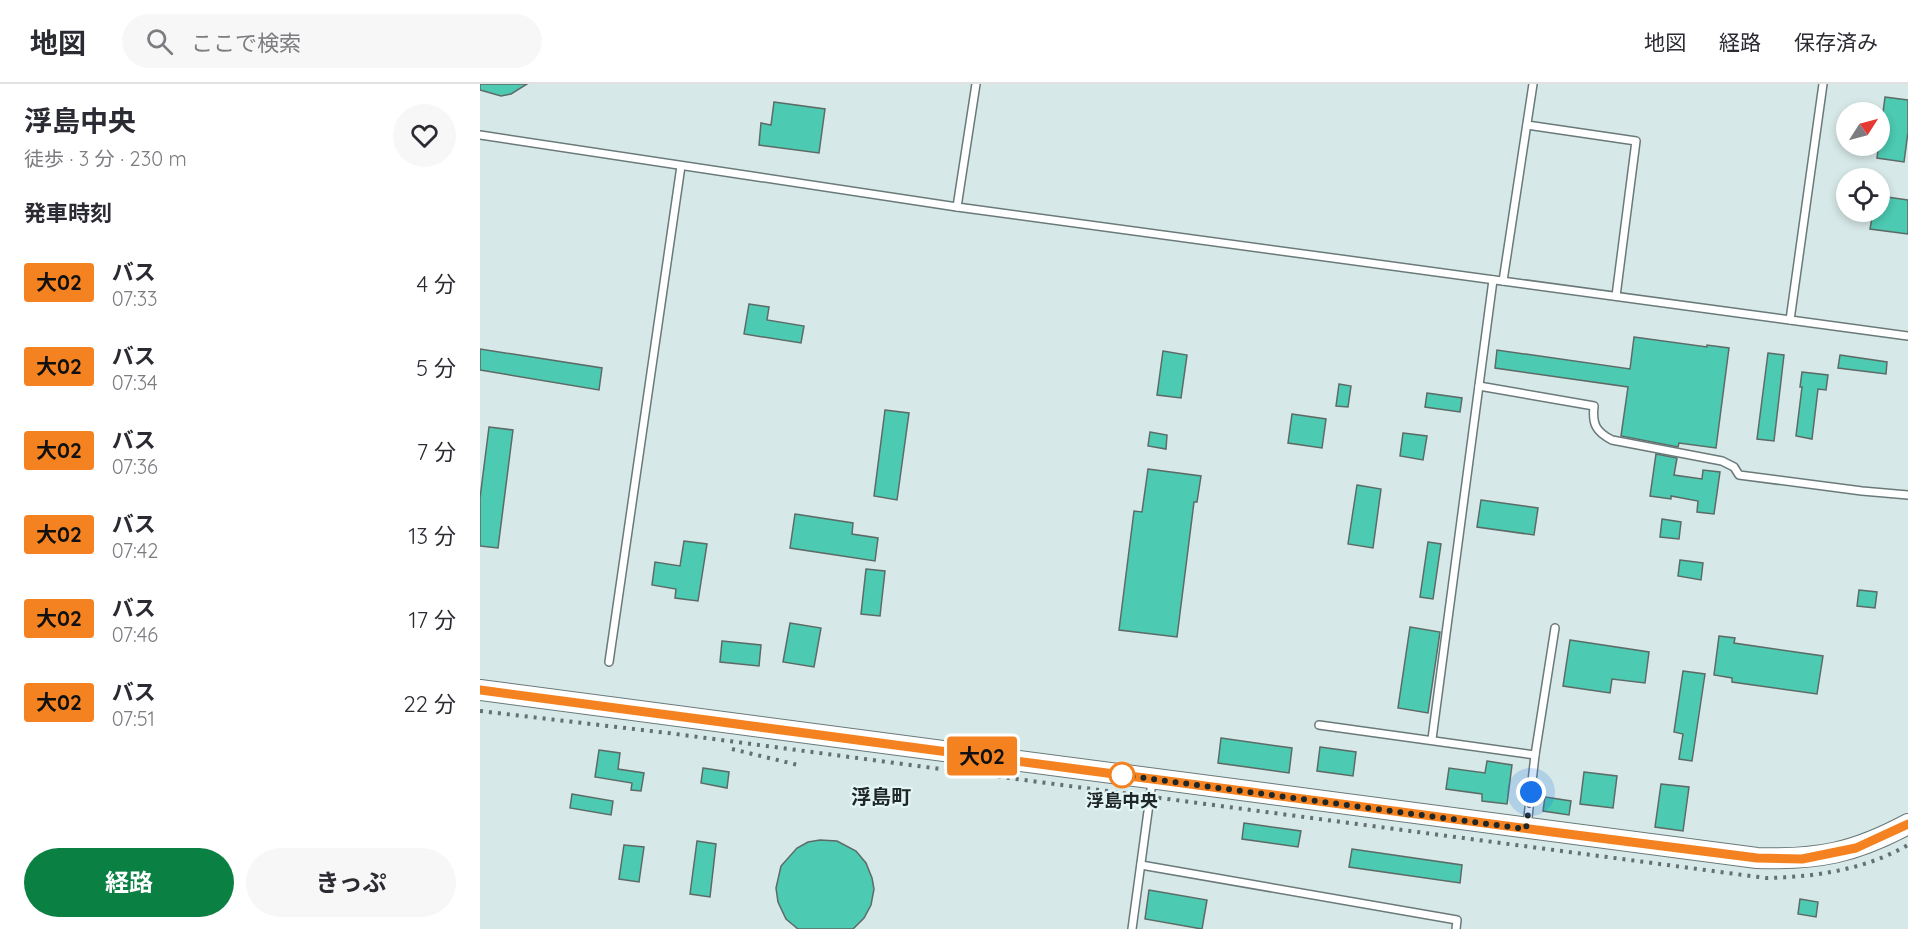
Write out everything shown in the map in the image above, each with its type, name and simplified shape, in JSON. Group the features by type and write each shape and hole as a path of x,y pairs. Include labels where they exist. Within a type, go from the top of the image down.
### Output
{"street":[{"path":"480,690 1757,858 1802,859 1856,848 1908,824"}],"lane":[{"path":"957,207 976,84"},
{"path":"1503,281 1533,84"},
{"path":"1790,320 1823,84"},
{"path":"1527,125 1636,141 1616,296"},
{"path":"480,135 957,207 1908,336"},
{"path":"609,662 681,166"},
{"path":"1432,739 1493,280"},
{"path":"1479,386 1594,406 1593,419 1596,429 1612,440 1722,461 1734,467 1739,475 1908,495"},
{"path":"1526,829 1535,754 1555,628"},
{"path":"1319,725 1535,754"},
{"path":"1132,929 1152,779"},
{"path":"1141,865 1456,920 1456,929"}],"building":[{"path":"480,84 527,84 511,94 501,96 480,90"},
{"path":"1885,97 1908,100 1908,132 1904,162 1877,158 1877,156 1890,156 1890,102 1884,102"},
{"path":"774,102 825,109 819,153 759,145 761,123 771,125"},
{"path":"1890,197 1908,200 1908,234 1870,229 1871,222 1890,222"},
{"path":"749,304 769,307 767,320 804,326 801,343 744,334"},
{"path":"1634,337 1729,348 1716,448 1679,443 1678,447 1621,436 1628,387 1495,368 1497,350 1630,369"},
{"path":"480,349 602,368 599,390 480,370"},
{"path":"1163,351 1187,355 1181,398 1157,395"},
{"path":"1768,353 1784,355 1774,441 1757,439"},
{"path":"1840,355 1887,362 1886,374 1838,368"},
{"path":"1802,372 1828,375 1826,390 1818,389 1812,439 1796,436"},
{"path":"1339,384 1351,386 1348,407 1336,406"},
{"path":"1427,393 1462,398 1460,412 1425,407"},
{"path":"885,410 909,413 897,500 874,496"},
{"path":"1292,414 1326,419 1322,448 1288,443"},
{"path":"489,427 513,430 498,548 480,546 480,498"},
{"path":"1150,432 1167,435 1166,449 1148,446"},
{"path":"1403,433 1427,436 1423,460 1400,456"},
{"path":"1656,454 1677,458 1674,475 1702,479 1703,470 1720,472 1714,514 1697,512 1698,501 1671,496 1671,499 1650,496"},
{"path":"1148,469 1201,476 1197,502 1194,502 1177,637 1119,630 1134,511 1142,512"},
{"path":"1357,485 1381,489 1373,548 1348,544"},
{"path":"1481,500 1538,508 1534,535 1477,527"},
{"path":"795,514 853,523 852,534 878,538 875,561 790,548"},
{"path":"1662,519 1681,522 1679,539 1660,537"},
{"path":"684,541 707,544 698,601 675,598 676,589 652,585 655,562 680,566"},
{"path":"1428,542 1441,544 1433,599 1420,597"},
{"path":"1680,560 1703,563 1701,580 1678,576"},
{"path":"866,569 885,571 880,616 861,614"},
{"path":"1859,590 1877,592 1875,608 1857,606"},
{"path":"790,623 821,628 814,667 783,662"},
{"path":"1410,627 1440,632 1428,713 1398,708"},
{"path":"1719,636 1735,638 1734,643 1823,656 1817,694 1732,682 1732,678 1714,675"},
{"path":"1570,640 1649,652 1645,683 1612,679 1610,693 1563,686"},
{"path":"722,641 761,645 759,666 720,662"},
{"path":"1683,671 1705,674 1692,761 1679,759 1683,734 1674,732"},
{"path":"1221,738 1292,748 1289,773 1218,763"},
{"path":"1320,747 1356,752 1353,776 1317,771"},
{"path":"599,750 620,753 618,769 644,773 641,791 631,790 632,783 595,777"},
{"path":"1487,761 1512,765 1507,804 1482,801 1482,794 1446,789 1449,768 1485,773"},
{"path":"703,768 729,772 727,788 701,783"},
{"path":"1584,772 1617,776 1613,808 1580,804"},
{"path":"1661,784 1689,787 1683,831 1655,827"},
{"path":"572,794 613,801 611,815 570,808"},
{"path":"1545,797 1571,801 1569,815 1543,811"},
{"path":"1244,823 1301,831 1298,847 1242,839"},
{"path":"697,841 716,844 710,897 690,894"},
{"path":"837,841 856,851 866,863 872,878 874,889 871,905 864,918 853,929 798,929 786,919 778,902 776,888 781,866 797,848 808,842"},
{"path":"624,845 644,847 639,882 619,879"},
{"path":"1352,849 1462,865 1460,883 1349,867"},
{"path":"1149,890 1207,900 1202,929 1145,919"},
{"path":"1800,899 1818,902 1816,917 1798,914"}],"railway":[{"path":"480,711 668,733 1766,878 1821,874 1857,866 1874,861 1908,845"},
{"path":"732,749 798,765"}],"bus line":[{"name":"大02","path":"480,690 1757,858 1802,859 1830,854 1856,848 1908,824"}],"place":[{"name":"浮島中央","path":"1122,775"}],"district":[{"name":"浮島町","path":"881,797"}],"route":[{"path":"1122,775 1526,829 1531,792"}]}
